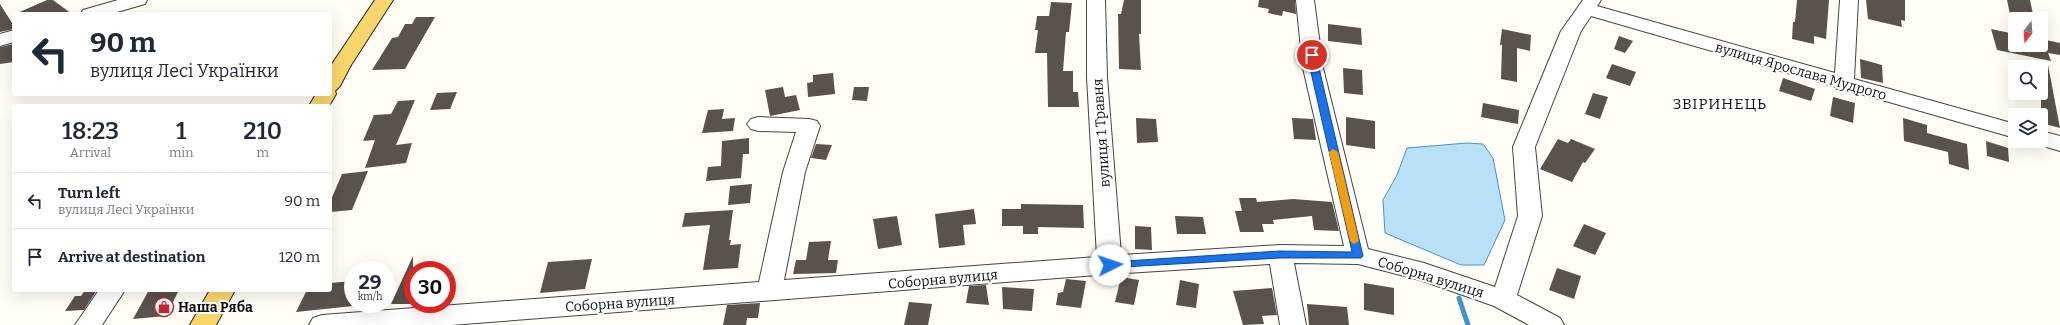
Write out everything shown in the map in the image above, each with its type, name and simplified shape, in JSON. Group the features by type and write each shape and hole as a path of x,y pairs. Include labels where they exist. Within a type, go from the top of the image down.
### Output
{"main road":[{"path":"332,82 341,65 384,0"},
{"path":"203,325 221,292"}],"street":[{"path":"97,12 138,0"},
{"name":"вулиця 1 Травня","path":"1096,0 1097,76 1110,265"},
{"path":"1305,0 1313,68 1358,256"},
{"path":"1844,84 1849,0"},
{"path":"1503,299 1530,216 1524,147 1571,31 1589,5"},
{"name":"вулиця Ярослава Мудрого","path":"1589,5 1844,84 2008,129"},
{"path":"0,40 12,37"},
{"path":"758,124 809,126 794,172 769,292"},
{"path":"2048,140 2060,144"},
{"path":"1280,254 1293,325"},
{"name":"Соборна вулиця","path":"322,325 1110,265 1280,254 1358,256 1424,272 1503,299 1551,325"},
{"path":"88,325 112,292"}],"water":[{"path":"1467,143 1483,144 1493,158 1505,220 1484,265 1461,265 1385,233 1383,200 1397,175 1407,148"}],"building":[{"path":"47,0 53,0 69,12 20,12"},
{"path":"1124,0 1141,0 1141,34 1139,34 1141,70 1119,69 1118,14 1121,14"},
{"path":"1259,0 1295,0 1296,14 1283,11 1282,16 1268,13 1269,9 1258,7"},
{"path":"1797,0 1829,0 1826,39 1814,36 1814,44 1792,39"},
{"path":"1866,0 1905,0 1905,21 1901,20 1902,27 1868,19"},
{"path":"2007,0 2030,0 2033,12 2010,12"},
{"path":"1051,2 1072,3 1069,32 1066,32 1063,71 1073,71 1073,92 1078,92 1079,107 1048,107 1047,53 1035,53 1038,30 1035,30 1037,16 1049,16"},
{"path":"0,4 12,23 12,29 0,32"},
{"path":"416,17 435,17 405,69 372,70 392,38 398,37 405,24 412,24"},
{"path":"1328,24 1361,28 1362,45 1328,41"},
{"path":"1502,29 1531,35 1530,51 1517,48 1517,82 1501,79 1502,45 1500,45"},
{"path":"1991,29 2008,33 2008,52 2048,52 2048,40 2060,43 2060,55 2048,53 2051,61 1997,50"},
{"path":"1619,36 1633,41 1625,53 1614,49"},
{"path":"12,44 12,62 0,64 0,47"},
{"path":"1860,59 1882,65 1883,83 1861,78"},
{"path":"1612,64 1636,72 1630,86 1606,78"},
{"path":"2048,65 2060,128 2048,125 2048,108 2041,108 2041,100 2048,100"},
{"path":"1343,68 1362,70 1363,95 1344,93"},
{"path":"833,73 835,94 808,97 807,83 813,82 813,75"},
{"path":"1783,78 1815,89 1811,101 1779,91"},
{"path":"783,87 785,97 796,95 800,110 770,116 765,90"},
{"path":"854,87 869,87 867,101 852,100"},
{"path":"457,92 450,109 430,110 437,93"},
{"path":"1593,93 1608,97 1600,119 1585,114"},
{"path":"1833,97 1855,103 1853,123 1830,116"},
{"path":"415,100 396,145 412,143 406,163 365,168 375,140 363,141 374,115 391,114 398,101"},
{"path":"1483,103 1519,110 1518,124 1481,117"},
{"path":"724,109 722,119 735,118 733,131 702,133 708,110"},
{"path":"1346,117 1375,121 1375,149 1346,145"},
{"path":"1136,118 1156,119 1158,142 1137,143"},
{"path":"1292,118 1313,119 1316,140 1294,139"},
{"path":"1903,118 1927,125 1927,133 1967,144 1969,170 1949,164 1948,152 1904,141"},
{"path":"749,138 749,154 743,154 741,178 706,181 708,167 721,166 722,141"},
{"path":"1558,139 1568,143 1571,139 1595,149 1585,163 1583,162 1572,182 1540,169"},
{"path":"1986,141 2008,148 2009,162 1987,156"},
{"path":"816,144 832,145 826,160 811,158"},
{"path":"368,171 352,210 332,212 332,197 342,174"},
{"path":"752,184 750,203 728,205 730,186"},
{"path":"1239,198 1256,198 1257,202 1293,199 1332,202 1339,231 1314,230 1312,216 1273,220 1274,224 1262,224 1264,232 1240,232 1235,211 1242,211"},
{"path":"1021,204 1083,205 1084,228 1038,227 1038,234 1023,234 1023,226 1002,226 1002,209 1021,209"},
{"path":"974,209 976,224 963,225 965,245 939,248 935,214"},
{"path":"733,210 729,240 731,240 730,245 741,244 738,268 703,270 710,225 682,227 685,213"},
{"path":"897,216 902,245 878,249 873,219"},
{"path":"1175,216 1203,217 1206,234 1177,234"},
{"path":"1584,224 1606,233 1595,255 1573,246"},
{"path":"1135,226 1151,227 1152,250 1135,249"},
{"path":"831,241 828,260 838,260 836,273 793,274 796,260 806,260 809,242"},
{"path":"592,259 585,289 540,293 548,262"},
{"path":"1557,268 1581,276 1574,299 1549,290"},
{"path":"404,276 404,304 396,304 396,293"},
{"path":"1121,277 1139,280 1134,305 1115,302"},
{"path":"1066,279 1086,281 1081,308 1056,305 1058,293 1063,292"},
{"path":"1180,280 1199,284 1196,308 1176,305"},
{"path":"344,282 344,307 296,312 306,292 332,292 332,283"},
{"path":"1364,283 1394,288 1394,315 1364,310"},
{"path":"986,285 989,305 966,303 969,286"},
{"path":"1002,287 1034,289 1032,311 1003,309"},
{"path":"1272,288 1277,315 1262,316 1264,324 1243,325 1233,291"},
{"path":"84,292 96,292 84,310 65,311 75,296 81,296"},
{"path":"148,292 178,292 166,316 133,319"},
{"path":"909,302 932,304 928,325 904,325"},
{"path":"760,303 758,318 747,318 746,325 723,325 727,305"},
{"path":"1307,304 1347,307 1349,325 1309,325"}],"waterway":[{"path":"1459,298 1468,325"}],"slow traffic":[{"path":"1333,152 1354,241"}],"place":[{"name":"Наша Ряба","path":"164,307"}],"district":[{"name":"ЗВІРИНЕЦЬ","path":"1720,104"}],"route":[{"path":"1110,265 1280,254 1358,256 1313,68 1312,55"}]}
